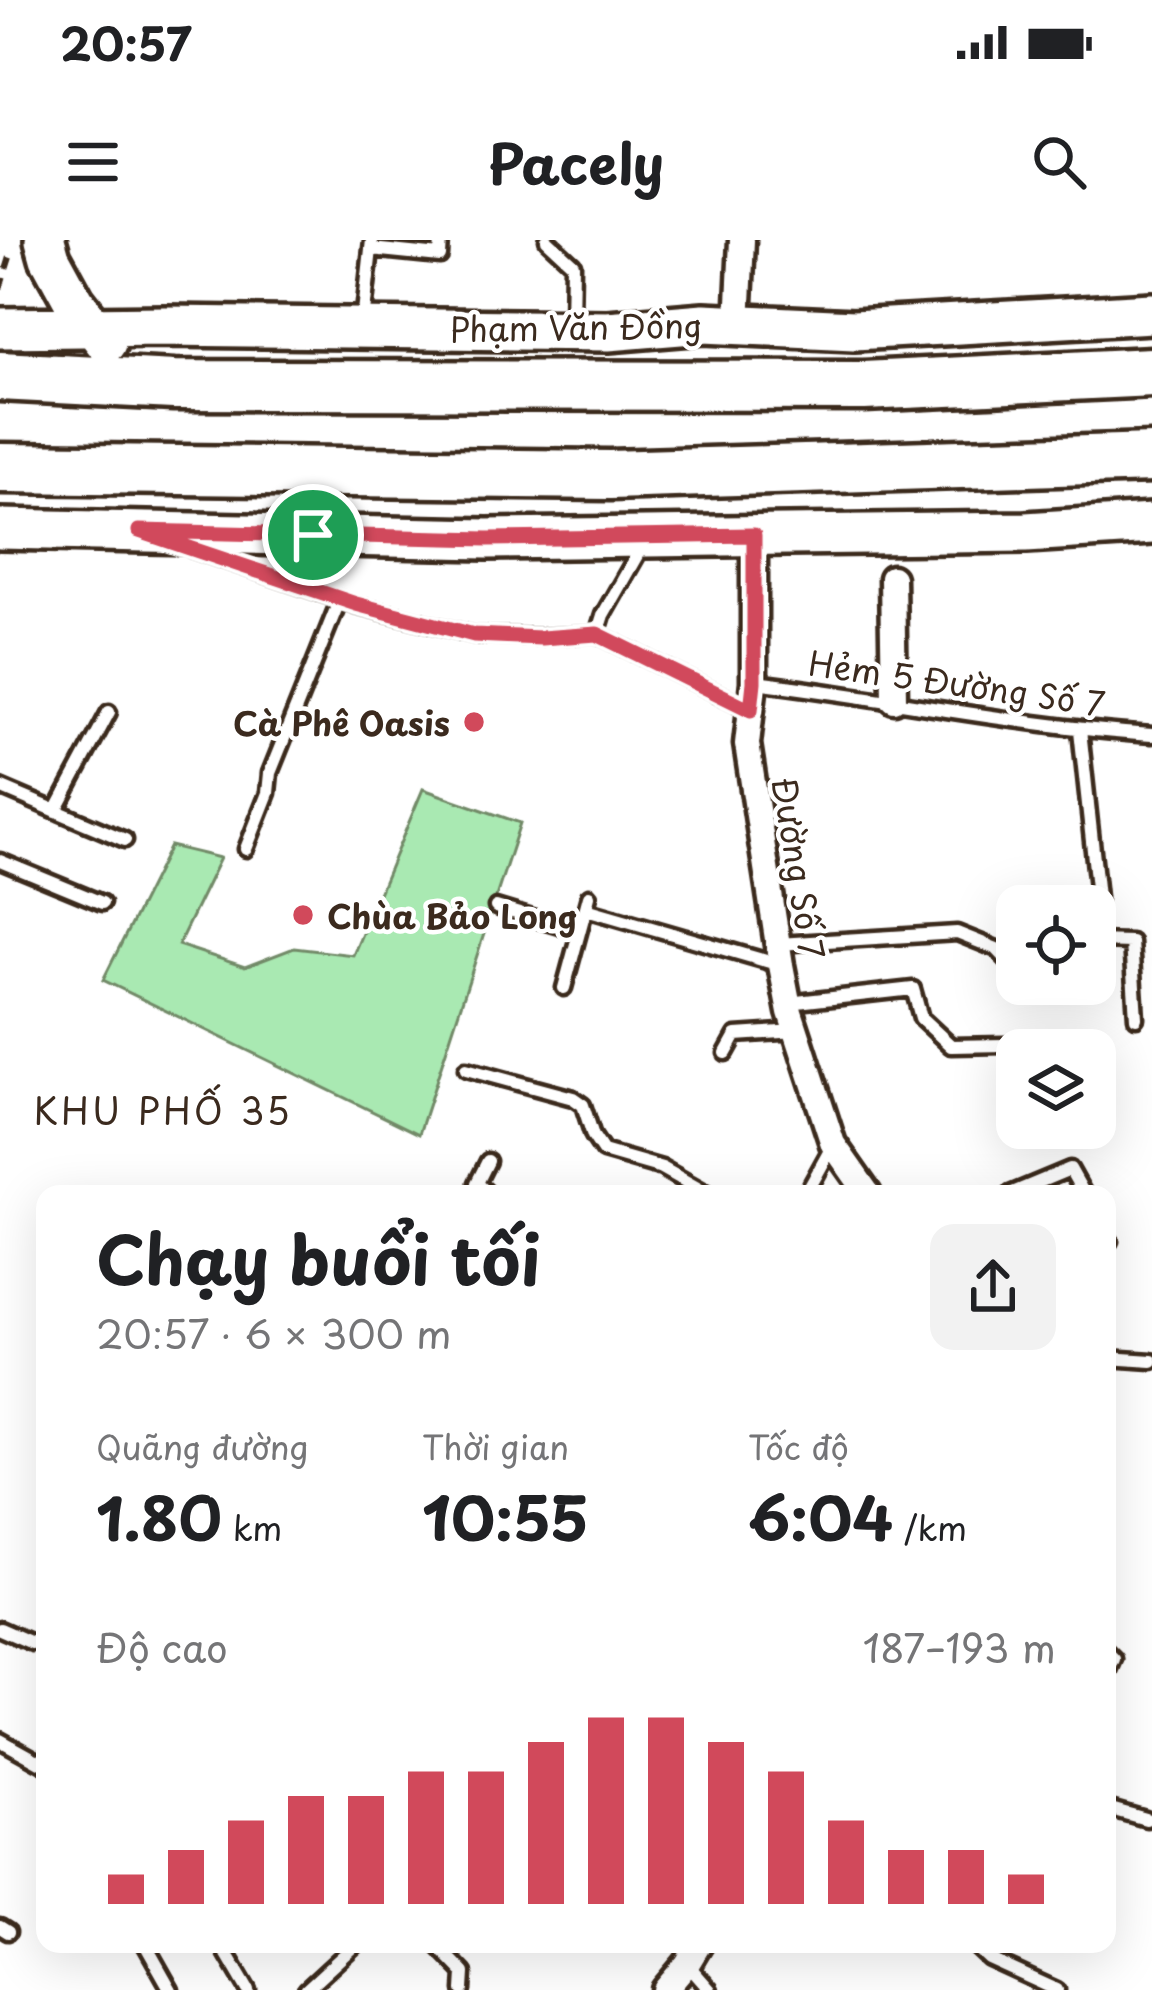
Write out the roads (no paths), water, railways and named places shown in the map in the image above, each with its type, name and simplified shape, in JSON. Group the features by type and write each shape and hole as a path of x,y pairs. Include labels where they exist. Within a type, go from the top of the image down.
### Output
{"highway":[{"name":"Phạm Văn Đồng","path":"0,376 130,384 864,386 1152,372"},
{"path":"0,468 610,475 1152,458"}],"main road":[{"path":"30,241 50,258 130,384"},
{"name":"Phạm Văn Đồng","path":"0,328 608,331 704,322 854,329 1152,313"},
{"path":"0,529 488,539 1026,532 1152,524"}],"street":[{"path":"738,324 742,240"},
{"name":"Đường Số 7","path":"754,535 754,682 747,744 780,955 788,1003 833,1144 862,1185"},
{"path":"892,578 894,700"},
{"path":"665,1990 693,1954"}],"lane":[{"path":"362,329 372,245 440,256 442,240"},
{"path":"547,240 573,264 572,330"},
{"path":"139,531 340,599 474,635 597,634 751,710"},
{"path":"597,634 647,536"},
{"path":"246,849 268,793 270,773 340,599"},
{"name":"Hẻm 5 Đường Số 7","path":"754,682 1080,730 1152,735"},
{"path":"56,811 109,712"},
{"path":"1080,730 1097,885"},
{"path":"0,787 125,840"},
{"path":"0,861 102,903"},
{"path":"564,988 588,902 780,955 957,933 996,950"},
{"path":"496,908 579,932"},
{"path":"1116,942 1131,942 1136,1018"},
{"path":"788,1003 913,988 921,1018 951,1046 996,1046"},
{"path":"726,1053 736,1035 797,1031"},
{"path":"466,1069 573,1098 583,1105 592,1136 603,1151 662,1168 692,1185"},
{"path":"811,1185 833,1144"},
{"path":"479,1185 488,1161"},
{"path":"1032,1185 1070,1169 1079,1185"},
{"path":"1116,1358 1152,1360"},
{"path":"0,1629 32,1643"},
{"path":"0,1740 36,1760"},
{"path":"1116,1810 1150,1818"},
{"path":"150,1953 171,1990"},
{"path":"226,1953 248,1990"},
{"path":"306,1990 346,1953"},
{"path":"447,1953 464,1973 463,1990"},
{"path":"983,1953 1057,1990"},
{"path":"989,1959 993,1953"},
{"path":"693,1954 710,1990"}],"place":[{"name":"Cà Phê Oasis","path":"474,722"},
{"name":"Chùa Bảo Long","path":"303,915"}],"district":[{"name":"KHU PHỐ 35","path":"163,1110"}]}
